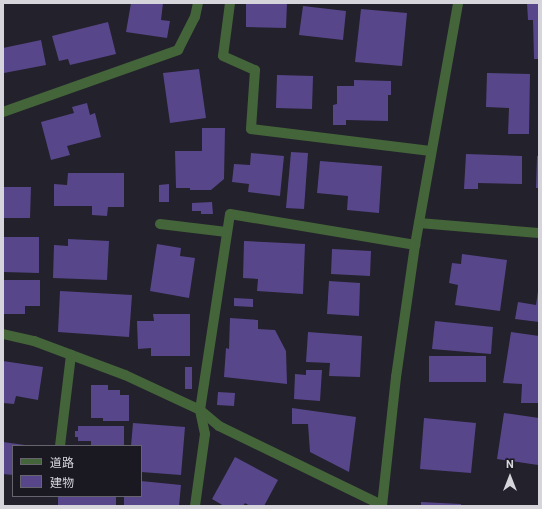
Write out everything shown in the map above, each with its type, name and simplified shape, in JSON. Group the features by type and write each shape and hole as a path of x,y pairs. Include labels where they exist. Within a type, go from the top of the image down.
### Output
{"street":[{"path":"3,112 178,50 196,16 198,3"},
{"path":"230,3 223,56 255,70 251,129 432,151"},
{"path":"3,334 34,341 125,374 200,410 219,426 382,505 396,377 415,245 458,3"},
{"path":"195,506 205,434 200,410 230,214 415,245"},
{"path":"419,223 539,233"},
{"path":"160,224 227,232"},
{"path":"60,445 71,355"}],"building":[{"path":"131,3 163,3 161,20 170,21 167,38 126,32"},
{"path":"246,3 287,3 286,28 246,27"},
{"path":"527,3 539,3 539,59 534,59 533,20 528,20"},
{"path":"303,6 346,11 343,40 299,35"},
{"path":"361,9 407,13 402,66 355,62"},
{"path":"108,22 116,54 70,65 68,59 59,61 52,36"},
{"path":"41,40 46,65 4,73 3,48"},
{"path":"199,69 206,118 170,123 163,73"},
{"path":"487,73 530,74 529,134 508,134 509,108 486,107"},
{"path":"277,75 313,76 312,109 276,108"},
{"path":"354,80 391,81 391,95 388,95 388,121 346,120 346,125 333,125 333,105 337,104 337,86 354,86"},
{"path":"87,103 90,115 95,113 101,137 67,146 70,155 51,160 41,122 74,113 72,107"},
{"path":"202,128 225,128 224,179 211,190 176,188 175,151 202,151"},
{"path":"291,152 308,153 304,209 286,208"},
{"path":"251,153 284,156 280,196 248,192 249,184 232,182 234,164 250,165"},
{"path":"466,154 522,156 522,184 478,183 478,189 464,189"},
{"path":"537,156 539,156 539,188 536,188"},
{"path":"320,161 382,166 379,213 347,210 348,196 317,193"},
{"path":"68,173 124,173 124,207 108,207 107,216 92,215 92,206 54,206 54,184 67,185"},
{"path":"169,184 169,202 159,202 159,185"},
{"path":"3,187 31,187 30,218 3,218"},
{"path":"212,202 213,214 201,214 201,211 192,211 192,203"},
{"path":"3,237 39,237 39,273 3,272"},
{"path":"68,239 109,241 107,280 53,278 54,245 68,246"},
{"path":"244,241 305,244 303,294 257,291 258,279 243,278"},
{"path":"157,244 181,248 180,256 195,258 189,298 150,291"},
{"path":"332,249 371,251 370,276 331,274"},
{"path":"462,254 507,260 500,311 455,305 458,285 449,283 452,263 461,264"},
{"path":"3,280 40,280 40,306 25,306 25,314 3,314"},
{"path":"329,281 360,283 359,316 327,314"},
{"path":"60,291 132,295 129,337 58,332"},
{"path":"538,291 539,322 515,319 518,302 536,305"},
{"path":"234,298 253,299 253,307 234,306"},
{"path":"153,314 190,314 190,356 151,356 151,348 138,349 137,321 154,321"},
{"path":"230,318 258,320 258,329 275,330 286,351 287,384 224,377 226,348 229,349"},
{"path":"435,321 493,327 491,354 432,349"},
{"path":"308,332 362,336 360,377 329,376 330,363 306,362"},
{"path":"511,332 539,336 539,403 521,403 522,384 503,383"},
{"path":"429,356 486,356 486,382 429,382"},
{"path":"3,361 43,367 38,400 16,396 14,404 3,403"},
{"path":"185,367 192,367 192,389 185,389"},
{"path":"306,370 322,370 320,401 294,399 295,374 306,375"},
{"path":"91,385 108,385 108,390 120,390 120,395 129,395 129,421 103,421 103,418 91,418"},
{"path":"218,392 235,393 234,406 217,405"},
{"path":"292,408 356,417 349,472 310,452 308,424 292,424"},
{"path":"504,413 539,418 538,465 497,459"},
{"path":"424,418 476,423 471,473 420,469"},
{"path":"133,423 185,427 181,475 142,472 142,445 131,445"},
{"path":"78,426 124,426 124,445 91,445 91,441 78,441 78,437 75,437 75,431 78,431"},
{"path":"3,442 25,445 12,445 12,475 3,474"},
{"path":"235,457 278,480 264,506 250,506 245,503 243,506 224,506 212,499"},
{"path":"142,481 181,485 179,506 124,506 124,497 142,497"},
{"path":"58,497 116,497 116,506 58,506"},
{"path":"421,502 461,504 461,506 421,506"}]}
